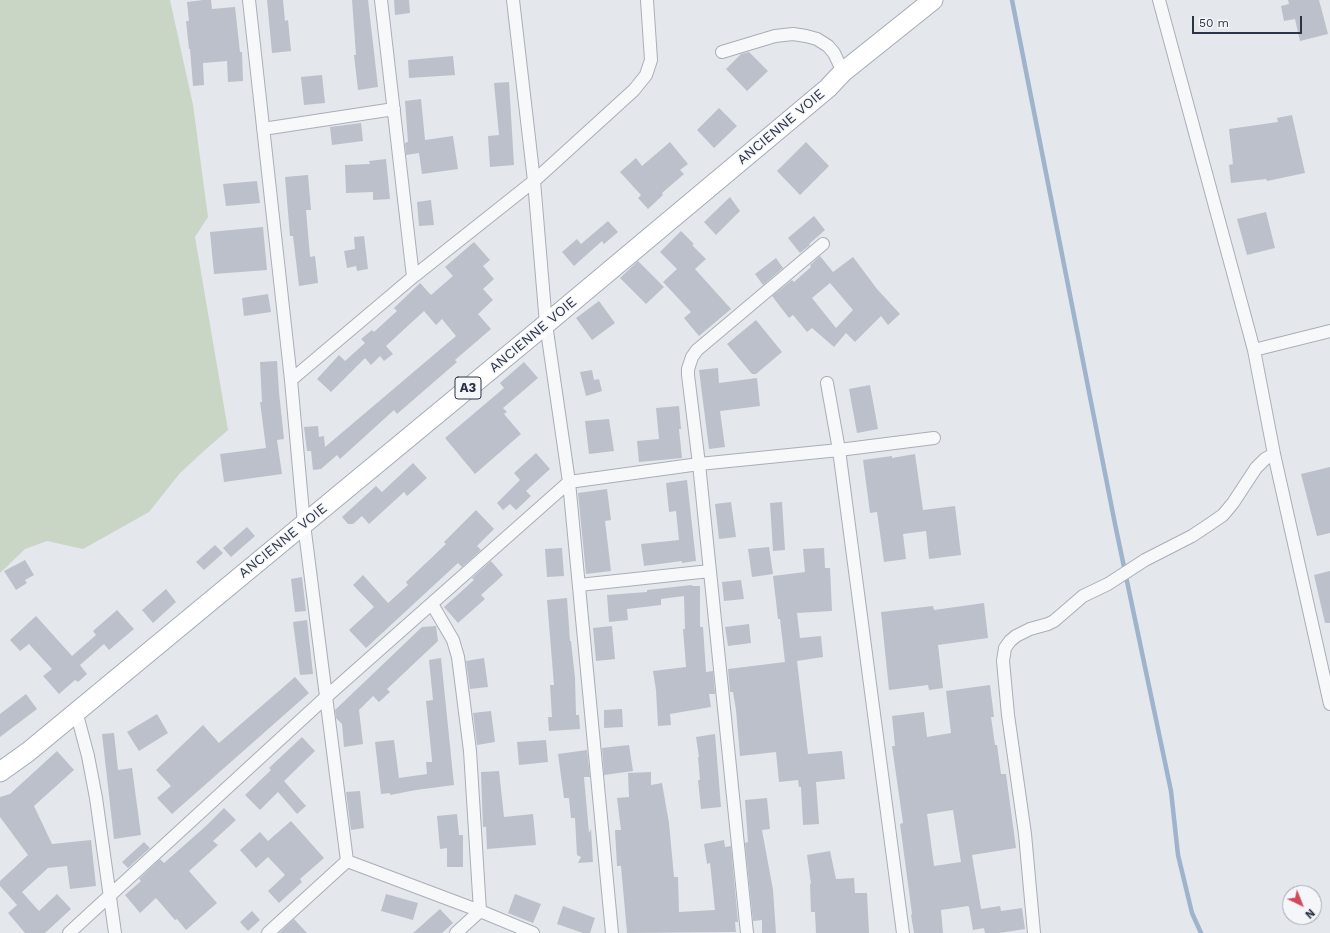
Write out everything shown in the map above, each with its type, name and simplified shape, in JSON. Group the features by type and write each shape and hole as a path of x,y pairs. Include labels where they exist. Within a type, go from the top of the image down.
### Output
{"main road":[{"name":"ANCIENNE VOIE","path":"0,772 28,752 546,324 828,88 844,72 933,0"}],"street":[{"path":"249,0 291,380 304,524 347,861"},
{"path":"381,0 413,277"},
{"path":"513,0 534,181 546,324 569,482 612,933"},
{"path":"291,380 413,277 534,181 634,90 646,75 651,60 647,0"},
{"path":"1159,0 1254,350 1274,454 1330,704"},
{"path":"722,52 775,36 793,34 806,36 817,39 828,46 834,53 844,72"},
{"path":"263,129 394,109"},
{"path":"747,933 699,464 688,375 689,364 697,350 823,244"},
{"path":"1254,350 1330,331"},
{"path":"827,383 838,450 903,933"},
{"path":"69,933 326,697 569,482 699,464 838,450 934,438"},
{"path":"1034,933 1025,834 1008,715 1003,660 1005,648 1016,636 1030,629 1048,624 1083,596 1108,584 1145,560 1192,536 1210,524 1223,514 1233,503 1256,468 1265,459 1274,454"},
{"path":"579,585 710,571"},
{"path":"432,604 453,640 458,657 470,751 480,911"},
{"path":"76,711 88,756 96,798 115,933"},
{"path":"347,861 480,911 533,933"},
{"path":"268,933 347,861"},
{"path":"456,933 480,911"}],"green space":[{"path":"0,0 170,0 193,105 208,217 195,237 228,430 180,473 149,512 83,549 47,541 25,549 0,573"}],"building":[{"path":"211,0 212,9 235,7 240,52 242,52 243,81 228,82 227,61 203,63 204,85 193,86 186,21 189,21 187,2"},
{"path":"267,0 283,0 285,21 288,20 291,51 272,53"},
{"path":"352,0 368,0 378,87 358,90 354,55 356,55"},
{"path":"394,0 409,0 410,13 395,15"},
{"path":"1288,0 1319,0 1328,34 1300,41 1295,19 1284,21 1281,6 1289,4"},
{"path":"749,52 768,71 747,91 726,69 741,54"},
{"path":"453,56 455,75 409,78 408,60"},
{"path":"322,75 325,103 304,105 301,77"},
{"path":"509,82 514,165 490,167 488,136 499,135 494,83"},
{"path":"421,99 425,140 453,136 458,169 422,174 419,153 406,155 405,143 408,142 405,101"},
{"path":"719,108 737,126 714,148 697,130"},
{"path":"1292,115 1305,173 1267,181 1266,179 1231,183 1229,165 1233,164 1229,129 1278,122 1277,118"},
{"path":"361,123 363,141 332,145 330,127"},
{"path":"670,142 688,164 680,170 684,174 662,193 663,195 648,209 638,198 641,195 620,172 636,158 642,166"},
{"path":"806,142 829,166 800,195 777,171"},
{"path":"386,159 390,199 373,200 373,192 346,193 345,165 370,164 369,161"},
{"path":"308,175 311,210 306,210 310,257 315,256 318,283 299,286 293,236 290,236 285,177"},
{"path":"257,181 260,203 226,206 223,184"},
{"path":"730,197 740,211 716,235 704,222"},
{"path":"431,200 434,225 419,226 417,202"},
{"path":"1266,212 1275,248 1247,255 1237,219"},
{"path":"814,216 825,230 800,253 788,238"},
{"path":"608,221 618,232 604,244 602,241 574,266 562,252 577,239 581,244"},
{"path":"263,227 267,270 214,274 210,232"},
{"path":"681,231 706,259 695,269 731,309 699,336 684,318 691,312 663,282 677,269 660,252"},
{"path":"364,236 368,269 357,271 356,266 347,268 344,251 355,249 354,237"},
{"path":"474,242 490,260 483,266 494,279 483,289 493,300 478,314 491,329 455,360 457,362 397,414 394,410 340,459 337,455 321,469 313,470 311,451 307,451 304,427 318,426 319,437 324,436 325,447 456,336 442,319 436,325 424,311 386,346 393,354 384,361 380,356 371,365 365,358 331,392 317,379 339,355 345,361 365,343 361,339 372,330 374,332 397,311 394,308 420,283 431,295 453,276 445,267"},
{"path":"820,256 833,272 853,257 877,289 900,314 888,325 881,316 855,342 846,333 834,347 812,328 807,332 793,315 789,318 772,296 792,280 794,282 811,267 810,265","holes":["830,283 853,310 836,328 812,298"]},
{"path":"776,258 783,268 763,285 755,274"},
{"path":"638,261 664,287 646,304 620,278"},
{"path":"268,294 271,312 244,316 242,298"},
{"path":"599,301 615,323 592,340 576,318"},
{"path":"756,320 782,352 756,374 752,374 727,344"},
{"path":"277,361 284,439 277,440 282,474 224,482 220,454 266,448 260,402 262,402 260,362"},
{"path":"524,362 538,378 503,408 507,412 504,414 521,434 475,474 445,438 504,388 500,383"},
{"path":"718,368 719,383 757,378 760,406 720,411 725,447 709,449 699,370"},
{"path":"592,370 594,380 599,379 602,391 586,396 580,372"},
{"path":"870,385 878,429 857,433 849,389"},
{"path":"679,406 681,429 679,429 682,458 639,462 637,441 659,439 656,408"},
{"path":"609,419 614,451 589,454 585,421"},
{"path":"536,453 550,469 526,491 531,496 516,510 510,504 503,510 497,503 520,480 514,473"},
{"path":"915,454 923,510 955,506 961,555 929,559 926,531 903,534 906,559 884,562 877,512 870,513 863,460 892,456 892,458"},
{"path":"413,463 427,478 407,496 404,492 369,524 362,516 353,524 348,524 342,517 376,486 382,492"},
{"path":"1330,467 1330,533 1317,536 1301,474"},
{"path":"687,480 696,561 682,563 682,561 644,566 641,544 679,540 676,511 669,512 666,483"},
{"path":"607,489 611,520 605,521 611,571 586,574 578,493"},
{"path":"731,502 736,537 719,539 715,504"},
{"path":"782,502 785,550 773,551 770,503"},
{"path":"476,510 494,529 477,546 481,550 462,567 458,563 366,648 349,630 374,607 353,585 363,575 388,603 408,585 406,582 446,544 444,542"},
{"path":"247,527 255,536 231,557 223,548"},
{"path":"215,545 223,553 204,570 196,562"},
{"path":"769,547 773,574 752,577 748,549"},
{"path":"562,548 564,576 547,577 545,549"},
{"path":"824,548 825,568 830,568 832,611 797,613 800,638 821,636 823,657 797,661 808,754 842,751 845,779 816,782 819,824 803,825 801,787 799,787 798,780 779,782 776,752 740,756 736,710 733,692 730,692 728,669 785,662 773,576 805,572 803,549"},
{"path":"25,560 34,575 25,580 27,583 16,590 4,571"},
{"path":"491,561 503,575 481,595 485,599 458,623 444,607 474,580 472,578"},
{"path":"1330,571 1330,623 1325,623 1314,575"},
{"path":"302,577 306,611 295,612 291,579"},
{"path":"741,580 744,599 724,601 722,582"},
{"path":"692,585 700,586 700,627 703,627 706,672 713,671 715,694 709,694 711,707 670,714 671,725 658,726 656,690 653,671 686,667 683,629 685,629 684,596 661,599 661,605 627,609 628,620 609,622 607,595 647,592 647,590"},
{"path":"166,589 176,602 153,623 142,610"},
{"path":"567,598 570,641 575,678 576,715 579,715 580,729 549,731 548,717 552,717 550,685 554,685 547,600"},
{"path":"984,603 988,638 938,645 943,688 929,690 928,685 889,690 881,612 933,606 934,610"},
{"path":"117,610 134,629 109,650 104,644 80,665 87,674 78,682 75,680 59,694 43,676 52,669 29,644 20,651 10,640 36,616 72,656 96,635 93,631"},
{"path":"307,620 313,674 300,675 293,622"},
{"path":"749,624 751,643 728,646 725,627"},
{"path":"436,626 438,641 387,689 390,692 379,702 373,696 359,710 363,744 344,747 342,724 336,718 335,710 422,627"},
{"path":"612,626 615,659 596,661 593,628"},
{"path":"441,658 454,785 390,795 390,793 381,794 375,742 394,740 399,778 427,774 426,762 432,762 426,701 433,700 429,660"},
{"path":"484,658 488,687 470,689 466,661"},
{"path":"295,677 309,693 172,814 157,798 171,786 156,770 203,725 219,743"},
{"path":"990,685 994,717 991,717 995,745 997,745 1001,774 1006,774 1016,848 972,855 981,909 1000,906 1001,911 1022,908 1025,929 999,933 985,933 984,928 973,930 968,906 941,910 943,933 914,933 900,824 903,823 892,746 895,746 892,716 924,712 927,737 951,733 946,691","holes":["953,810 961,862 934,866 927,814"]},
{"path":"26,694 37,709 0,737 0,714"},
{"path":"622,709 623,727 604,728 604,710"},
{"path":"491,711 495,742 477,745 473,713"},
{"path":"157,714 168,733 139,751 127,732"},
{"path":"114,733 118,770 132,768 141,835 114,839 102,734"},
{"path":"715,734 721,807 701,809 698,780 700,780 699,757 696,737"},
{"path":"302,737 315,751 284,781 306,806 297,814 278,792 260,810 245,795 271,770 269,768"},
{"path":"546,740 548,762 519,765 517,742"},
{"path":"629,745 633,771 604,775 602,748"},
{"path":"587,750 590,777 584,777 589,833 591,829 593,862 578,863 581,857 577,855 575,818 571,818 569,798 564,798 558,754"},
{"path":"57,751 74,770 34,806 52,844 91,840 96,886 70,889 67,866 48,868 22,892 39,911 57,894 71,909 45,933 25,933 8,913 17,905 0,886 0,881 28,855 0,817 0,797 10,794"},
{"path":"499,771 504,817 533,814 536,845 487,849 486,827 483,827 481,772"},
{"path":"651,772 651,785 662,783 669,823 674,877 678,877 679,912 715,910 710,863 707,864 704,844 724,840 725,847 731,846 738,922 735,922 736,932 627,933 621,866 617,866 615,830 621,830 617,798 629,797 628,773"},
{"path":"360,791 364,828 351,830 346,792"},
{"path":"767,798 770,829 762,830 773,890 776,933 762,933 762,920 753,921 745,843 748,842 745,800"},
{"path":"224,808 236,820 213,841 218,845 189,871 217,903 186,930 156,898 140,913 125,895 141,881 139,879 160,859 164,863"},
{"path":"457,814 459,835 463,835 463,867 447,867 447,848 440,849 437,816"},
{"path":"291,821 324,858 300,879 302,882 279,903 268,891 285,875 268,857 256,868 240,850 260,832 268,841"},
{"path":"144,842 150,848 128,868 122,862"},
{"path":"830,851 836,879 854,878 855,893 867,893 869,933 816,933 815,912 811,912 811,884 807,855"},
{"path":"386,894 418,903 413,920 381,911"},
{"path":"515,894 541,904 533,923 508,913"},
{"path":"563,906 595,918 590,933 583,933 557,924"},
{"path":"440,909 453,923 442,933 413,933"},
{"path":"252,911 260,920 248,931 240,922"},
{"path":"294,919 307,933 279,933"}],"waterway":[{"path":"1012,0 1115,524 1171,791 1178,855 1192,913 1201,933"}]}
